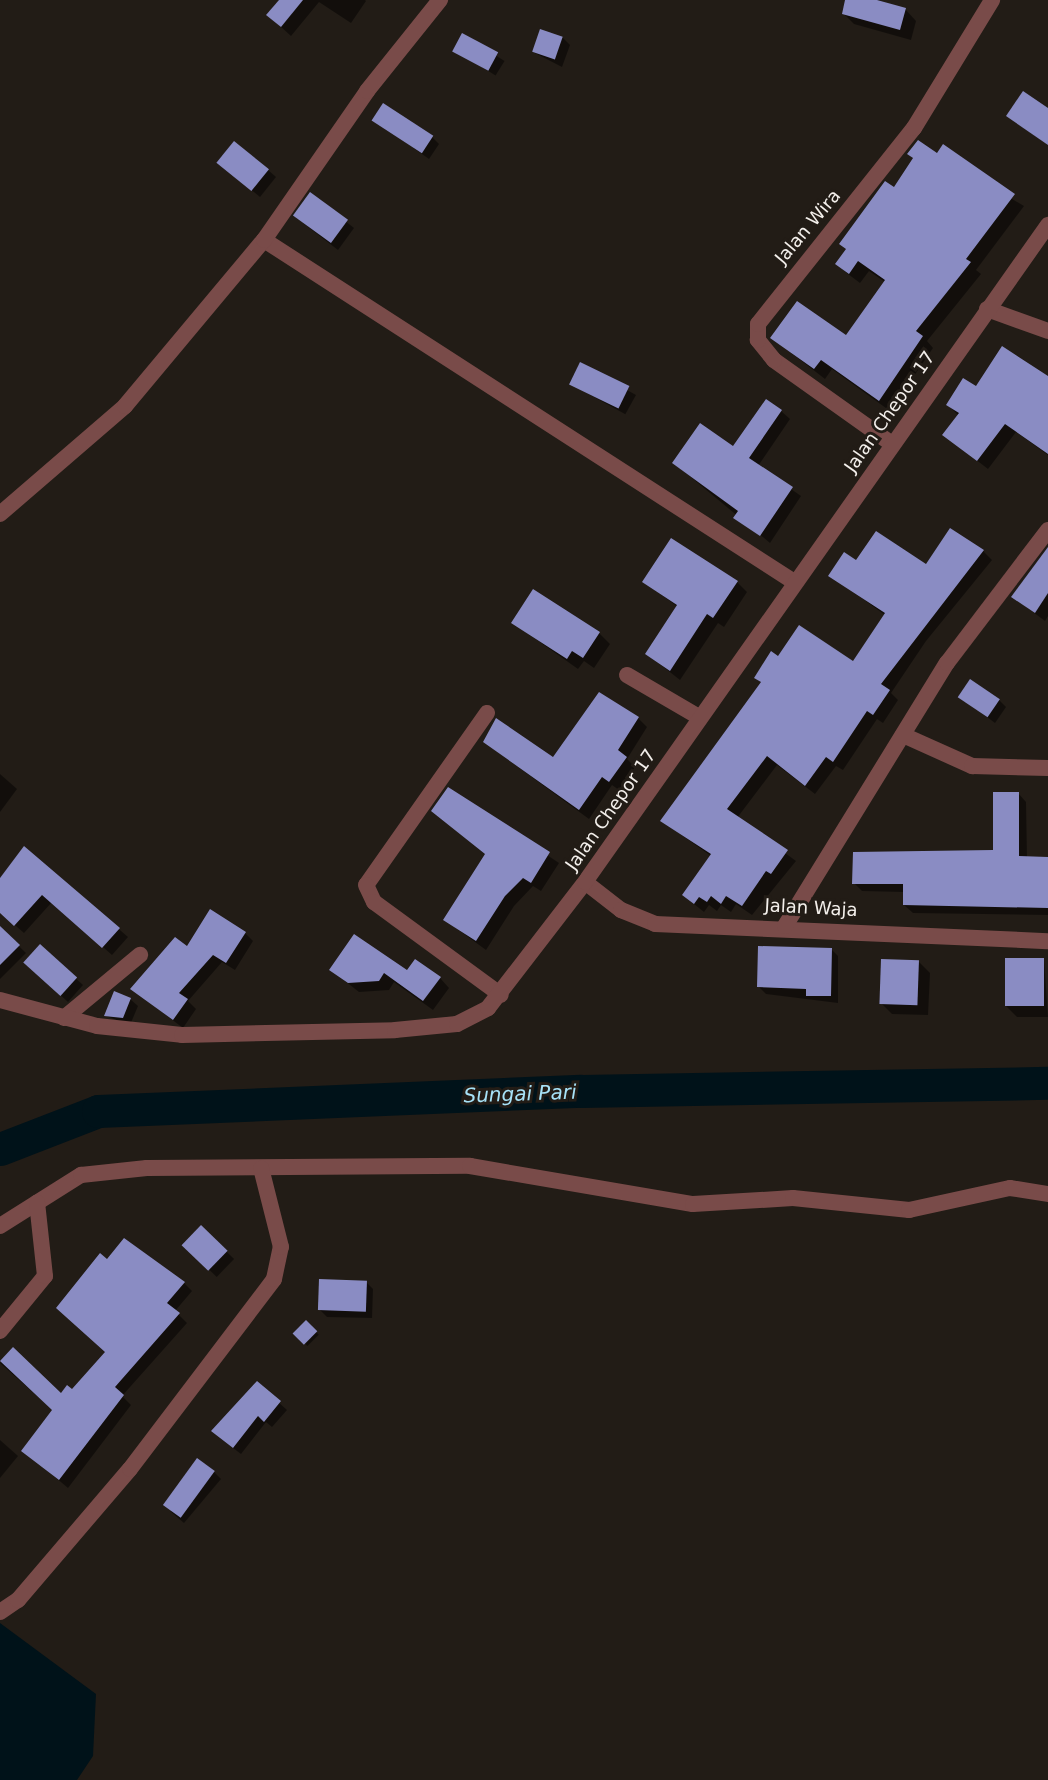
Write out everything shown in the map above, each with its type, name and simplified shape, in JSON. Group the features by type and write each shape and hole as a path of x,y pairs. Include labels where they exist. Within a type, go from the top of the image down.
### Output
{"street":[{"path":"0,514 125,406 264,240 367,91 440,0"},
{"name":"Jalan Wira","path":"892,444 774,360 758,340 758,324 914,128 992,0"},
{"name":"Jalan Chepor 17","path":"0,1000 64,1017 182,1035 395,1030 467,1021 501,995 585,882 794,582 1048,225"},
{"path":"264,240 794,582"},
{"path":"987,309 1048,331"},
{"path":"786,926 947,663 1048,530"},
{"path":"627,675 699,717"},
{"path":"487,713 366,885 374,902 501,995"},
{"path":"903,735 972,766 1048,768"},
{"name":"Jalan Waja","path":"585,882 621,910 656,924 786,926 1048,941"},
{"path":"64,1017 140,955"},
{"path":"0,1226 67,1181 95,1172 470,1166 693,1204 793,1198 909,1210 1010,1188 1048,1194"},
{"path":"0,1612 18,1600 130,1468 274,1279 281,1247 261,1168"},
{"path":"0,1331 45,1276 37,1202"}],"shaded area":[{"path":"0,1623 96,1694 93,1756 77,1780 0,1780"}],"building":[{"path":"279,0 303,0 281,27 266,15"},
{"path":"845,0 877,0 906,8 900,30 842,14"},
{"path":"540,29 563,37 555,60 532,52"},
{"path":"462,33 498,52 488,71 452,52"},
{"path":"1023,91 1048,108 1048,145 1006,116"},
{"path":"383,103 433,136 422,153 372,121"},
{"path":"918,140 937,153 943,144 1015,194 966,259 971,262 916,331 923,336 879,401 821,360 814,369 770,338 797,301 846,335 885,280 858,261 849,274 835,264 846,249 839,244 885,181 894,187 913,158 907,154"},
{"path":"234,141 269,169 251,191 216,163"},
{"path":"310,192 348,220 331,243 293,215"},
{"path":"1002,346 1048,376 1048,454 1005,424 977,461 942,435 959,413 946,405 963,378 976,386"},
{"path":"580,362 629,386 618,409 569,384"},
{"path":"766,399 782,410 749,458 793,487 760,536 733,518 738,511 672,463 700,423 733,446"},
{"path":"950,528 984,550 881,684 890,690 873,715 867,711 833,762 826,757 805,786 767,756 727,809 788,850 771,874 766,871 742,906 726,896 721,904 711,896 707,902 699,897 694,904 682,895 711,854 660,821 761,682 754,678 771,651 778,656 799,625 853,661 885,613 828,576 844,552 856,560 876,531 926,564"},
{"path":"671,538 738,581 713,618 707,614 670,671 645,654 677,605 642,582"},
{"path":"1048,547 1048,593 1035,613 1011,597"},
{"path":"533,589 600,632 583,658 572,651 567,659 511,623"},
{"path":"970,679 1000,699 988,717 958,697"},
{"path":"599,692 639,717 618,750 627,757 609,782 602,777 579,810 483,742 496,718 553,757"},
{"path":"448,787 550,852 531,883 523,878 505,896 476,941 443,920 485,854 431,811"},
{"path":"993,792 1019,792 1019,856 1048,857 1048,908 903,905 903,884 852,884 853,852 993,850"},
{"path":"24,846 120,928 102,948 42,895 14,926 0,913 0,878"},
{"path":"210,909 246,932 226,963 213,955 179,993 188,999 173,1020 130,989 175,937 187,946"},
{"path":"0,926 20,945 0,965"},
{"path":"354,934 407,970 415,959 441,977 423,1001 384,973 379,981 348,983 329,970"},
{"path":"40,944 77,977 60,996 23,963"},
{"path":"758,946 832,948 831,996 806,996 806,989 757,987"},
{"path":"1005,958 1044,958 1044,1006 1005,1006"},
{"path":"881,959 919,960 917,1005 879,1004"},
{"path":"114,991 131,998 123,1018 104,1016"},
{"path":"201,1225 228,1251 208,1271 182,1245"},
{"path":"124,1238 185,1282 167,1303 180,1313 115,1387 124,1395 59,1480 21,1451 52,1410 0,1361 13,1347 61,1393 67,1385 72,1389 105,1352 56,1308 100,1253 107,1259"},
{"path":"319,1279 367,1281 366,1312 318,1310"},
{"path":"306,1320 317,1331 304,1345 293,1333"},
{"path":"257,1381 281,1401 264,1422 258,1416 233,1448 211,1431"},
{"path":"197,1458 215,1471 181,1518 163,1505"}],"waterway":[{"name":"Sungai Pari","path":"0,1149 98,1111 581,1091 1048,1083"}]}
